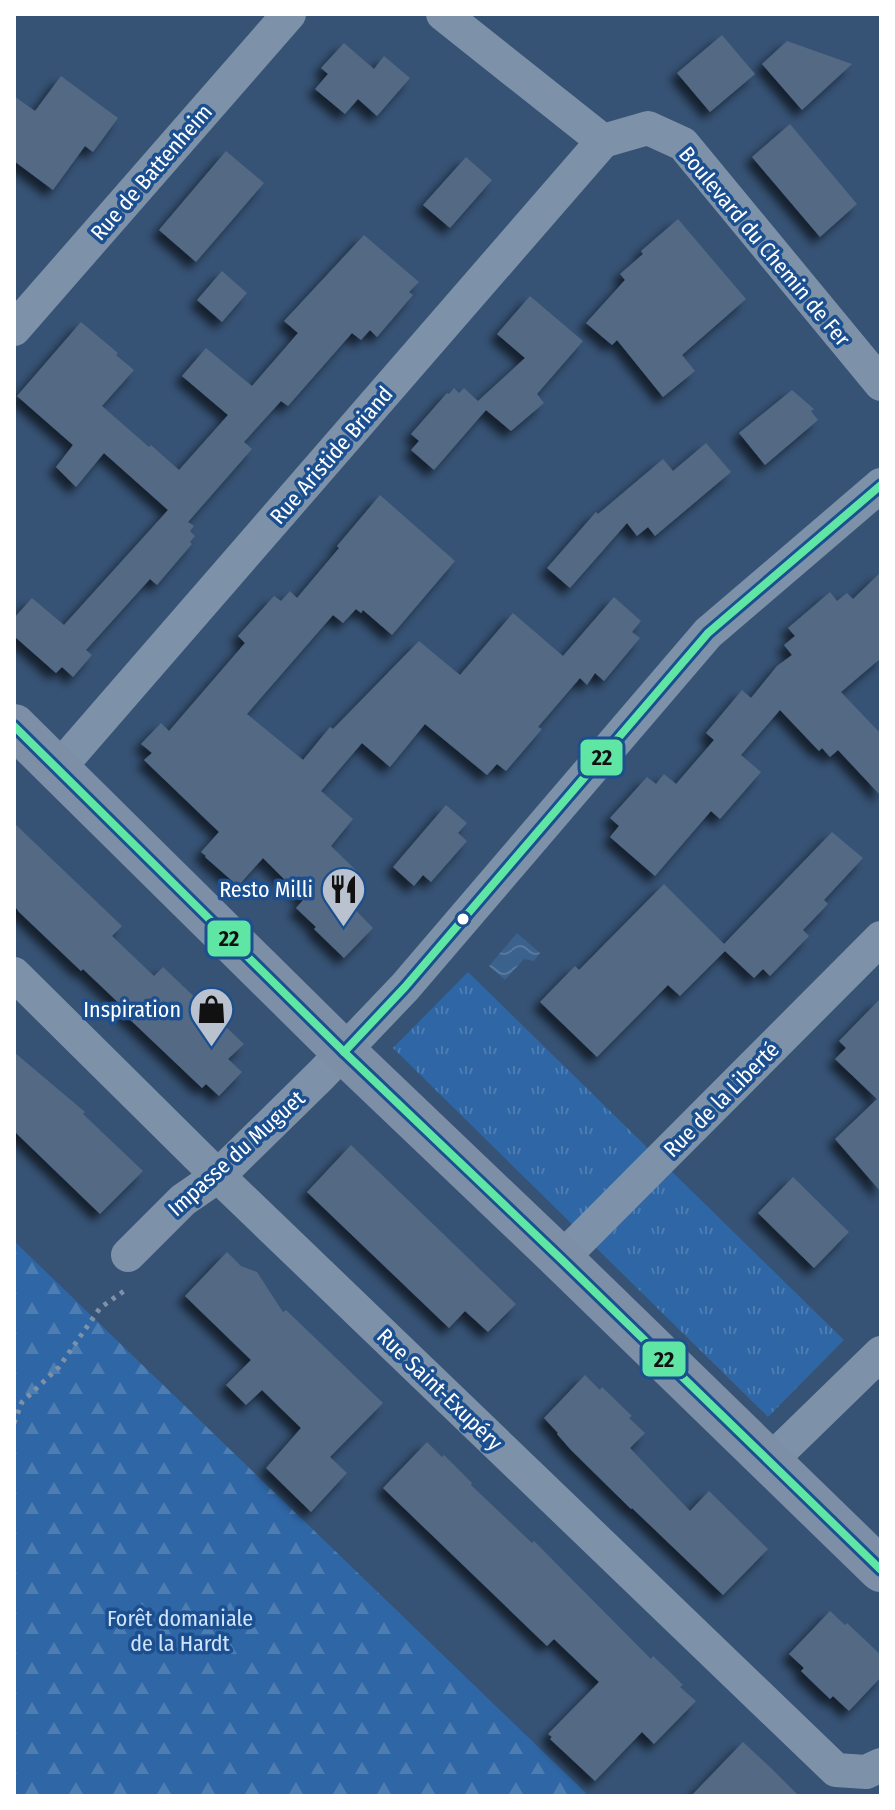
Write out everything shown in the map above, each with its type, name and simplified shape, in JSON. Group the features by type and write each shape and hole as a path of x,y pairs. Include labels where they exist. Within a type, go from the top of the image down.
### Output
{"main road":[{"path":"14,726 344,1052 881,1570"}],"street":[{"name":"Rue de Battenheim","path":"14,329 289,14"},
{"path":"443,14 603,141"},
{"name":"Boulevard du Chemin de Fer","path":"603,141 648,128 683,144 881,384"},
{"name":"Rue Aristide Briand","path":"58,769 603,141"},
{"name":"Impasse du Muguet","path":"128,1255 183,1200 218,1176 405,987 708,633 881,485"},
{"name":"Rue de la Liberté","path":"561,1259 881,938"},
{"name":"Rue Saint-Exupéry","path":"14,974 218,1176 836,1770 866,1772 881,1765"},
{"path":"769,1462 881,1353"}],"path":[{"path":"14,1423 22,1402 59,1367 100,1308 133,1284 128,1255"}],"green space":[{"path":"468,972 844,1340 768,1417 393,1048"},
{"name":"Forêt domaniale de la Hardt","path":"14,1241 589,1796 14,1796"}],"water":[{"path":"517,933 540,953 534,961 524,959 505,980 489,966"}],"building":[{"path":"722,35 755,74 710,112 677,73"},
{"path":"787,41 852,64 802,110 762,64"},
{"path":"344,43 374,69 384,56 410,78 377,116 358,99 345,114 315,89 328,74 321,68"},
{"path":"61,76 118,118 93,152 85,146 53,190 14,161 14,96 35,111"},
{"path":"790,124 857,204 820,237 752,157"},
{"path":"226,151 264,183 196,262 159,230"},
{"path":"466,157 492,180 450,228 423,205"},
{"path":"678,219 746,299 682,355 695,371 663,397 617,340 612,345 586,323 625,280 620,274"},
{"path":"364,235 419,282 409,292 413,295 377,337 370,330 361,340 352,333 288,406 281,401 244,442 252,449 188,522 194,526 190,531 195,536 190,542 192,544 157,585 150,579 86,650 92,655 73,677 62,667 56,673 14,636 14,618 32,598 64,625 168,510 104,453 76,487 56,467 73,445 17,396 81,322 134,370 102,406 179,470 228,415 182,376 206,348 252,386 298,333 284,321"},
{"path":"222,271 247,293 222,322 197,300"},
{"path":"530,296 583,341 537,394 544,403 511,431 486,410 434,470 411,450 419,441 411,434 454,388 459,393 464,388 478,401 525,358 497,334"},
{"path":"792,390 814,409 811,411 818,420 765,465 739,433"},
{"path":"706,443 731,472 655,536 648,527 637,536 627,523 570,588 547,568 596,512 598,514 663,459 673,471"},
{"path":"380,495 455,561 392,635 363,610 361,613 356,609 343,623 333,615 247,714 303,760 330,727 333,729 419,641 460,675 513,613 563,656 614,597 641,621 632,632 640,638 604,681 595,673 587,685 580,678 506,771 497,764 487,775 425,724 390,767 362,743 321,791 353,819 331,846 363,877 344,898 373,928 344,958 296,908 304,899 263,858 238,886 205,857 201,852 219,832 144,760 152,753 141,744 161,723 169,731 245,643 238,636 274,596 281,601 290,591 297,598"},
{"path":"881,572 881,658 841,692 881,734 881,796 838,750 830,757 822,748 819,751 780,710 741,755 761,772 720,819 711,811 655,876 610,837 619,826 610,818 647,777 656,784 664,774 676,784 714,740 706,733 742,690 751,698 777,666 792,655 784,645 795,636 788,628 830,592 837,601 847,593 853,599"},
{"path":"446,805 467,823 458,833 467,841 431,882 423,875 414,886 393,867"},
{"path":"14,823 122,926 112,936 154,976 163,967 244,1044 228,1059 242,1072 219,1096 206,1084 202,1088 121,1011 124,1008 19,912 14,905"},
{"path":"832,832 863,858 824,900 828,904 803,930 809,936 770,976 763,969 754,978 725,951 680,996 668,985 597,1057 540,1002 575,966 579,970 664,884 724,944"},
{"path":"881,998 881,1192 835,1139 877,1099 835,1059 846,1048 839,1041"},
{"path":"14,1052 85,1112 83,1114 143,1171 100,1214 14,1131"},
{"path":"351,1145 516,1304 488,1332 465,1311 449,1328 307,1192"},
{"path":"793,1177 849,1232 814,1268 758,1213"},
{"path":"227,1252 241,1266 257,1272 283,1312 286,1310 383,1403 330,1457 347,1473 311,1512 266,1468 301,1428 262,1390 246,1405 226,1385 251,1360 185,1296"},
{"path":"585,1375 632,1416 629,1418 645,1433 630,1448 690,1511 709,1491 768,1549 723,1595 571,1450 544,1418"},
{"path":"427,1442 442,1457 444,1455 532,1543 534,1541 651,1659 653,1656 668,1670 683,1685 680,1687 696,1701 654,1744 642,1732 595,1781 548,1734 599,1682 554,1639 547,1646 383,1488"},
{"path":"830,1611 881,1655 881,1677 849,1711 833,1696 830,1699 801,1671 804,1668 789,1654"},
{"path":"743,1742 772,1769 799,1796 691,1796"}],"transit line":[{"name":"22","path":"344,1052 405,987 708,633 881,485"},
{"name":"22","path":"14,726 344,1052 881,1570"}],"place":[{"name":"Resto Milli","path":"344,928"},
{"name":"Inspiration","path":"212,1048"}]}
